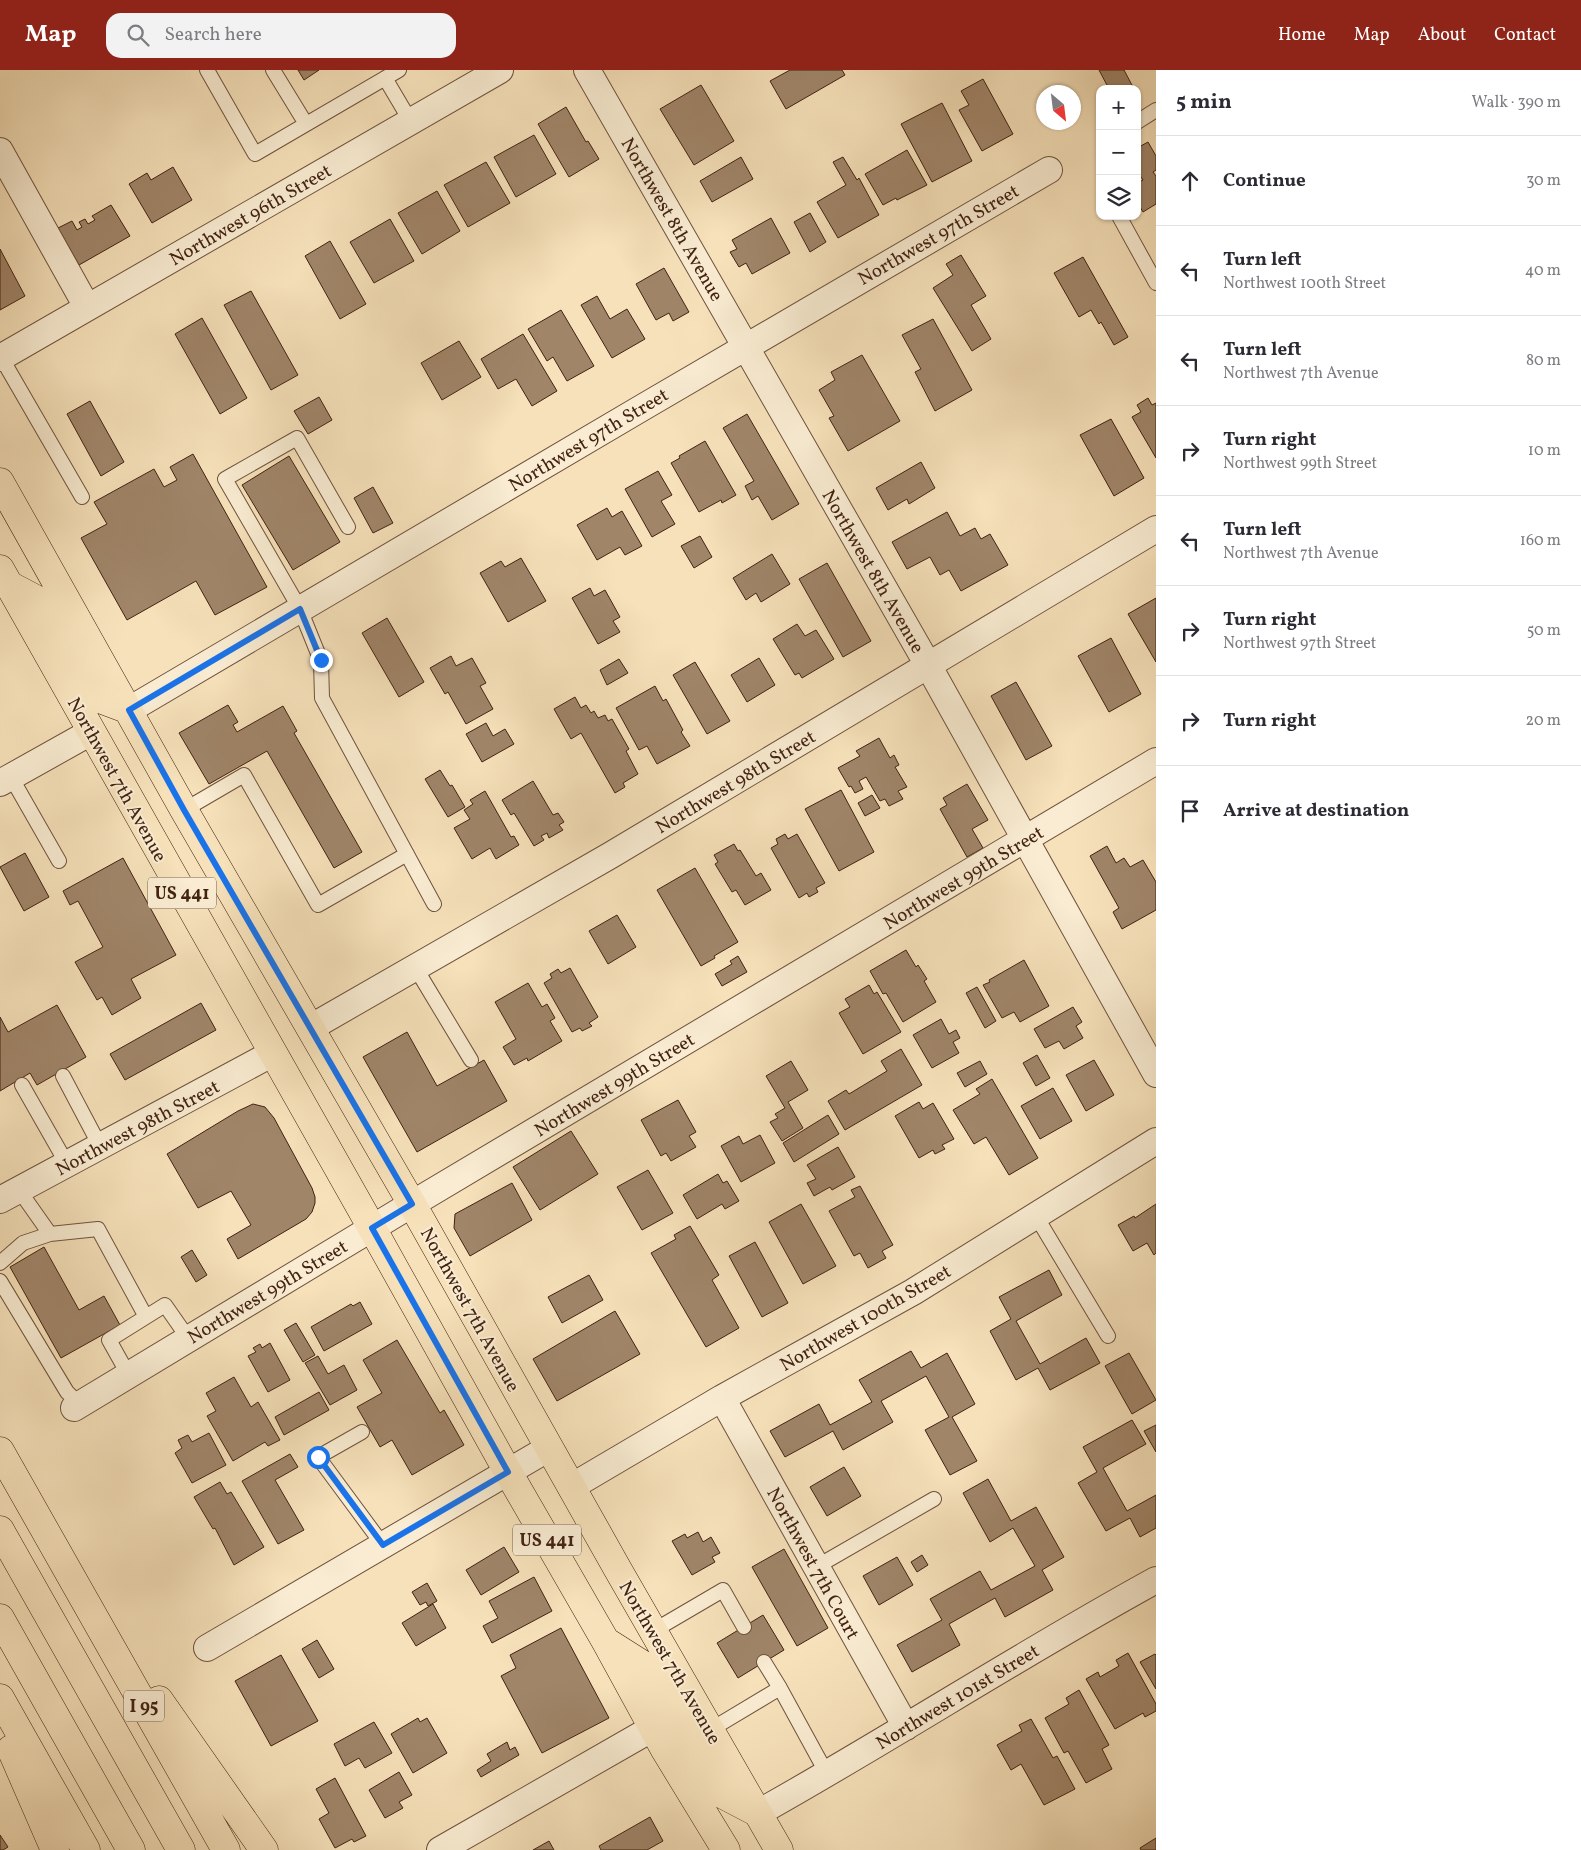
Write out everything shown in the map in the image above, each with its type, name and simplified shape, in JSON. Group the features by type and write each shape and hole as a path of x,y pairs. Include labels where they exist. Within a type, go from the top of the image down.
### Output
{"main road":[{"name":"Northwest 7th Avenue","path":"0,482 184,810 412,1204 652,1630 779,1850"},
{"name":"Northwest 7th Avenue","path":"5,577 508,1472 653,1728 726,1850"},
{"path":"5,577 45,604 97,698 129,710"},
{"name":"I 95","path":"0,1451 226,1850"},
{"path":"0,1530 181,1850"},
{"path":"63,1561 264,1850"},
{"path":"0,1618 131,1850"},
{"path":"606,1642 648,1668 718,1792 758,1813"},
{"path":"0,1698 86,1850"},
{"path":"0,1722 55,1850"}],"street":[{"name":"Northwest 96th Street","path":"0,358 500,70"},
{"name":"Northwest 8th Avenue","path":"587,70 928,665 1155,1069"},
{"path":"0,151 87,307"},
{"name":"Northwest 97th Street","path":"129,710 421,540 745,345 1049,170"},
{"name":"Northwest 98th Street","path":"310,1028 611,855 1156,528"},
{"path":"5,780 91,732"},
{"name":"Northwest 99th Street","path":"76,1406 1156,762"},
{"name":"Northwest 98th Street","path":"10,1195 273,1053"},
{"name":"Northwest 100th Street","path":"571,1487 722,1398 913,1292 1156,1141"},
{"name":"Northwest 7th Court","path":"722,1398 906,1728"},
{"path":"207,1648 549,1448"},
{"name":"Northwest 101st Street","path":"758,1813 828,1774 1098,1612 1156,1580"},
{"path":"440,1850 653,1728"}],"lane":[{"path":"207,70 255,154 399,70"},
{"path":"273,70 306,124"},
{"path":"385,78 411,122"},
{"path":"1141,119 1156,110"},
{"path":"1121,220 1156,283"},
{"path":"0,358 82,497"},
{"path":"348,527 297,438 225,479 300,609 321,660 322,698 434,904"},
{"path":"184,810 244,775 318,905 407,854"},
{"path":"5,780 59,861"},
{"path":"415,967 472,1060"},
{"path":"63,1076 100,1146"},
{"path":"22,1085 67,1164"},
{"path":"10,1195 50,1234"},
{"path":"1036,1216 1108,1336"},
{"path":"0,1263 23,1243 50,1234 98,1229 146,1317"},
{"path":"0,1280 76,1406"},
{"path":"128,1374 109,1340 165,1305 188,1338"},
{"path":"362,1432 318,1457 383,1545"},
{"path":"816,1566 934,1499"},
{"path":"652,1630 723,1590 744,1627"},
{"path":"764,1662 828,1774"},
{"path":"710,1730 780,1688"}],"building":[{"path":"298,70 319,70 304,80"},
{"path":"790,70 842,70 845,75 786,109 770,81"},
{"path":"1099,70 1124,70 1132,85 1107,85"},
{"path":"983,79 1013,134 982,151 959,110 969,105 961,91"},
{"path":"701,85 734,141 694,165 660,109"},
{"path":"942,103 972,161 932,182 901,124"},
{"path":"566,107 586,142 588,141 599,159 569,177 538,124"},
{"path":"534,135 556,174 516,197 494,157"},
{"path":"1148,142 1156,156 1156,170 1153,172 1156,176 1156,204 1143,212 1141,209 1141,181 1143,180 1141,177 1141,146"},
{"path":"907,150 927,185 883,205 865,174"},
{"path":"741,157 753,179 712,202 700,181"},
{"path":"843,157 857,180 859,178 879,215 838,238 817,202 846,185 833,162"},
{"path":"486,162 510,203 468,227 444,185"},
{"path":"173,167 192,200 152,223 129,184 147,173 151,180"},
{"path":"437,191 460,231 422,254 398,213"},
{"path":"111,205 130,236 79,265 58,228 72,221 77,230 82,227 79,222 85,219 88,224 95,220 92,216"},
{"path":"810,213 826,242 810,252 794,222"},
{"path":"771,218 790,253 752,274 746,263 739,267 730,252 737,249 732,240"},
{"path":"390,219 414,261 374,283 350,242"},
{"path":"330,241 366,304 340,319 305,256"},
{"path":"0,249 25,296 0,310"},
{"path":"961,255 986,296 971,305 991,339 972,351 933,288 953,275 946,264"},
{"path":"1083,257 1128,337 1114,345 1101,322 1099,324 1091,310 1079,317 1054,273"},
{"path":"664,268 689,312 673,321 669,313 656,320 636,284"},
{"path":"251,291 298,375 271,390 224,305"},
{"path":"597,296 610,319 627,309 645,339 612,358 581,305"},
{"path":"561,310 594,366 567,381 553,357 547,361 528,329"},
{"path":"202,318 247,398 220,414 175,334"},
{"path":"933,319 972,390 935,411 915,372 921,369 902,335"},
{"path":"523,334 557,391 532,406 516,379 498,389 481,359"},
{"path":"459,341 481,377 442,400 421,363"},
{"path":"862,355 900,421 848,451 829,418 834,416 819,390 835,380 831,372"},
{"path":"319,397 332,420 308,434 294,411"},
{"path":"1148,398 1152,405 1156,403 1156,458 1132,417 1141,412 1137,405"},
{"path":"90,401 124,462 101,476 67,414"},
{"path":"747,414 799,504 772,520 758,496 752,500 745,486 754,481 723,428"},
{"path":"1111,419 1144,478 1114,496 1080,435"},
{"path":"705,441 736,495 722,503 721,500 699,512 671,463 680,458 679,456"},
{"path":"193,454 267,587 215,615 196,581 127,620 81,538 107,524 94,502 154,469 164,487 177,480 170,467"},
{"path":"289,456 340,542 293,570 242,485"},
{"path":"921,462 935,488 909,504 907,499 888,510 876,488"},
{"path":"658,471 672,495 661,501 675,524 652,537 625,489"},
{"path":"373,487 393,523 373,533 354,498"},
{"path":"607,508 612,517 622,511 642,546 625,555 620,547 597,560 577,525"},
{"path":"947,512 960,536 975,528 981,539 990,534 1008,565 961,591 949,570 940,575 930,557 907,569 892,542"},
{"path":"700,536 712,557 694,568 681,546"},
{"path":"772,554 790,584 761,602 756,593 746,600 733,578"},
{"path":"521,558 546,601 508,622 480,573 501,561 505,567"},
{"path":"827,563 871,641 843,657 799,579"},
{"path":"590,588 594,596 605,590 620,617 613,621 620,632 598,644 572,598"},
{"path":"1156,598 1156,662 1128,614"},
{"path":"387,618 424,682 399,697 362,633"},
{"path":"797,624 805,636 816,630 834,659 802,678 799,673 795,675 773,639"},
{"path":"1111,638 1141,694 1109,712 1078,656"},
{"path":"451,656 456,666 472,658 486,683 480,686 493,709 466,724 448,692 445,694 430,668"},
{"path":"759,658 775,685 747,702 731,675"},
{"path":"619,659 628,673 607,685 600,670"},
{"path":"695,662 730,721 707,734 673,675"},
{"path":"1016,682 1052,746 1026,760 991,696"},
{"path":"655,686 663,701 666,699 683,730 681,732 690,746 657,764 647,746 639,750 616,708"},
{"path":"575,697 581,708 586,705 591,713 594,711 598,718 605,715 608,721 612,719 629,749 626,751 638,774 623,783 625,787 615,793 581,733 571,739 554,709"},
{"path":"228,705 238,722 233,725 237,732 283,706 297,731 294,733 362,852 334,868 267,751 209,784 179,733"},
{"path":"486,723 493,736 505,729 514,744 482,762 466,734"},
{"path":"879,738 890,758 894,755 899,765 895,767 907,787 898,791 903,799 889,806 885,799 880,801 866,777 859,781 863,789 855,793 851,786 849,787 838,768 860,756 856,751"},
{"path":"440,770 450,786 452,785 465,807 448,817 425,779"},
{"path":"533,781 553,815 558,813 564,822 559,825 563,830 549,838 547,833 541,836 544,840 534,846 514,813 511,815 502,800"},
{"path":"967,784 988,820 972,829 983,848 967,857 940,809 947,805 943,798"},
{"path":"841,790 874,852 839,871 805,809"},
{"path":"485,791 511,837 514,836 519,845 496,859 490,848 472,859 454,828 470,819 464,810 473,804 470,800"},
{"path":"872,795 880,808 865,816 858,803"},
{"path":"785,834 788,839 797,834 825,883 816,888 818,892 809,897 807,893 799,898 771,848 778,844 776,839"},
{"path":"734,844 738,851 740,850 756,876 761,873 771,890 745,905 736,890 732,892 715,864 718,862 714,855"},
{"path":"1107,846 1116,863 1124,858 1130,867 1143,860 1156,882 1156,910 1122,929 1113,912 1119,908 1090,856"},
{"path":"25,853 49,897 24,911 0,867"},
{"path":"123,858 176,955 131,979 141,998 112,1015 102,997 97,1000 75,962 103,947 78,901 70,905 63,891"},
{"path":"695,868 738,942 701,966 657,890"},
{"path":"617,915 636,947 608,964 589,931"},
{"path":"906,950 916,967 918,965 927,979 924,981 936,1002 903,1022 886,993 883,994 870,971"},
{"path":"738,956 747,972 722,986 715,974 732,964 730,961"},
{"path":"1024,960 1049,1006 1020,1022 1014,1012 1002,1018 983,985"},
{"path":"570,968 598,1017 589,1023 592,1026 582,1031 580,1028 572,1032 544,983 552,978 550,974 558,969 561,973"},
{"path":"528,983 542,1007 547,1004 555,1018 550,1021 562,1041 528,1061 527,1058 514,1065 503,1047 516,1039 495,1002"},
{"path":"869,985 874,994 877,992 901,1032 863,1054 839,1013 850,1007 845,999"},
{"path":"977,987 996,1021 985,1028 966,993"},
{"path":"201,1003 216,1030 125,1080 110,1054"},
{"path":"57,1005 86,1057 37,1085 30,1073 0,1091 0,1017 8,1032"},
{"path":"1073,1007 1082,1022 1076,1026 1083,1038 1064,1049 1059,1041 1045,1048 1034,1029"},
{"path":"941,1019 949,1034 956,1030 960,1038 953,1042 959,1053 932,1068 913,1035"},
{"path":"407,1032 437,1086 484,1060 507,1101 417,1152 363,1057"},
{"path":"901,1049 922,1085 845,1130 828,1101 846,1090 849,1094 887,1071 881,1061"},
{"path":"1037,1055 1050,1078 1036,1086 1023,1063"},
{"path":"1094,1060 1114,1095 1086,1111 1066,1075"},
{"path":"791,1061 808,1090 788,1102 803,1128 782,1141 770,1122 778,1118 775,1114 785,1108 766,1076"},
{"path":"980,1061 987,1074 965,1087 957,1073"},
{"path":"992,1079 1038,1158 1009,1175 986,1137 974,1144 953,1110 980,1094 976,1089"},
{"path":"1053,1088 1072,1121 1040,1139 1021,1106"},
{"path":"678,1100 696,1132 689,1136 696,1147 671,1161 666,1153 661,1156 641,1120"},
{"path":"919,1102 923,1109 933,1103 954,1139 942,1145 945,1149 935,1154 933,1150 919,1158 895,1116"},
{"path":"253,1104 265,1107 274,1118 312,1188 315,1203 312,1212 306,1219 238,1259 227,1239 251,1225 231,1191 198,1208 167,1154"},
{"path":"828,1115 839,1134 794,1162 783,1143"},
{"path":"571,1131 598,1174 540,1210 513,1167"},
{"path":"760,1135 775,1163 741,1182 721,1146 739,1136 743,1144"},
{"path":"838,1147 855,1177 832,1190 830,1187 814,1196 807,1183 816,1179 807,1165"},
{"path":"648,1170 673,1213 642,1230 617,1187"},
{"path":"718,1174 723,1183 727,1181 739,1201 725,1209 722,1204 697,1219 683,1195"},
{"path":"512,1183 532,1220 470,1256 454,1228 455,1214"},
{"path":"860,1186 893,1245 882,1251 886,1258 868,1268 860,1253 854,1256 829,1211 855,1197 851,1190"},
{"path":"801,1204 836,1266 803,1284 769,1222"},
{"path":"1156,1204 1156,1253 1154,1255 1147,1243 1133,1251 1118,1225 1134,1216 1135,1218"},
{"path":"690,1226 719,1275 712,1280 739,1328 706,1347 651,1253 676,1239 674,1235"},
{"path":"755,1242 788,1303 762,1317 729,1256"},
{"path":"44,1247 79,1310 104,1296 120,1325 61,1358 10,1267"},
{"path":"192,1250 207,1275 196,1282 181,1257"},
{"path":"1049,1270 1062,1295 1016,1321 1040,1364 1086,1338 1100,1363 1050,1390 1038,1368 1016,1380 990,1331 1011,1319 999,1297"},
{"path":"589,1275 603,1300 562,1323 548,1297"},
{"path":"360,1302 372,1324 324,1351 311,1327 351,1304 353,1306"},
{"path":"615,1311 640,1354 557,1401 533,1359"},
{"path":"296,1323 315,1355 303,1362 284,1330"},
{"path":"397,1340 440,1413 444,1410 464,1445 412,1475 392,1440 380,1447 357,1407 382,1393 363,1360"},
{"path":"270,1343 290,1380 268,1392 248,1356 256,1352 253,1348 260,1344 262,1348"},
{"path":"911,1351 921,1368 947,1353 975,1404 952,1417 977,1461 950,1475 925,1430 949,1417 926,1376 881,1401 893,1422 843,1450 833,1431 785,1457 770,1431 819,1404 830,1425 872,1402 859,1380"},
{"path":"1129,1353 1156,1400 1132,1414 1105,1366"},
{"path":"318,1356 328,1374 344,1365 357,1390 330,1405 305,1363"},
{"path":"234,1377 251,1407 258,1402 280,1440 268,1446 265,1442 233,1461 207,1416 216,1411 206,1393"},
{"path":"319,1392 329,1410 284,1435 275,1417"},
{"path":"1132,1420 1146,1444 1103,1468 1127,1511 1156,1495 1156,1528 1140,1537 1130,1518 1106,1531 1078,1483 1097,1472 1083,1447"},
{"path":"1156,1425 1156,1452 1144,1431"},
{"path":"209,1433 226,1465 192,1483 175,1453 182,1448 178,1440 188,1435 192,1442"},
{"path":"290,1454 298,1467 275,1480 304,1530 278,1544 242,1481"},
{"path":"844,1467 861,1496 827,1516 810,1487"},
{"path":"988,1479 1011,1521 1036,1507 1064,1557 1042,1570 1053,1590 1005,1617 995,1598 949,1624 960,1645 912,1672 897,1645 942,1620 930,1599 980,1571 991,1590 1035,1566 1013,1528 990,1542 963,1493"},
{"path":"220,1482 227,1494 231,1492 264,1547 234,1565 215,1528 213,1529 194,1497"},
{"path":"698,1532 703,1542 711,1537 720,1553 712,1557 715,1562 692,1575 672,1541 685,1534 687,1538"},
{"path":"504,1547 519,1572 481,1595 466,1570"},
{"path":"784,1549 828,1628 797,1646 752,1567"},
{"path":"922,1555 928,1565 917,1572 911,1562"},
{"path":"897,1557 913,1585 879,1605 863,1576"},
{"path":"534,1577 552,1611 492,1643 483,1626 498,1618 489,1601"},
{"path":"427,1583 437,1601 428,1606 426,1602 420,1605 412,1592"},
{"path":"433,1604 446,1628 416,1646 402,1623"},
{"path":"763,1615 784,1650 738,1678 717,1643"},
{"path":"561,1628 609,1718 542,1753 501,1676 516,1668 510,1655"},
{"path":"317,1640 334,1669 319,1678 302,1649"},
{"path":"1128,1653 1156,1704 1156,1711 1145,1717 1143,1713 1115,1729 1086,1679 1098,1672 1100,1677 1119,1666 1116,1660"},
{"path":"281,1655 318,1721 271,1746 235,1681"},
{"path":"1156,1655 1156,1689 1140,1662"},
{"path":"1079,1690 1109,1745 1102,1749 1112,1769 1086,1783 1068,1751 1064,1753 1045,1718 1069,1704 1066,1698"},
{"path":"418,1718 420,1722 427,1718 447,1753 413,1773 391,1734"},
{"path":"1031,1719 1053,1758 1057,1756 1075,1789 1044,1805 1021,1764 1011,1770 997,1745 1022,1731 1019,1725"},
{"path":"374,1722 392,1753 365,1768 359,1758 345,1766 334,1744"},
{"path":"507,1742 510,1750 515,1747 519,1755 481,1777 477,1770 491,1761 487,1754"},
{"path":"399,1772 412,1795 399,1802 403,1808 385,1818 369,1790"},
{"path":"335,1778 366,1836 354,1842 352,1839 335,1848 319,1819 329,1813 316,1789"},
{"path":"650,1817 663,1841 647,1850 601,1850 599,1846"},
{"path":"0,1835 8,1847 3,1850 0,1850"},
{"path":"1156,1838 1156,1850 1141,1850 1140,1848"},
{"path":"549,1841 554,1850 533,1850"}],"route":[{"path":"318,1457 383,1545 508,1472 372,1228 412,1204 184,810 129,710 300,609 321,660"}]}
